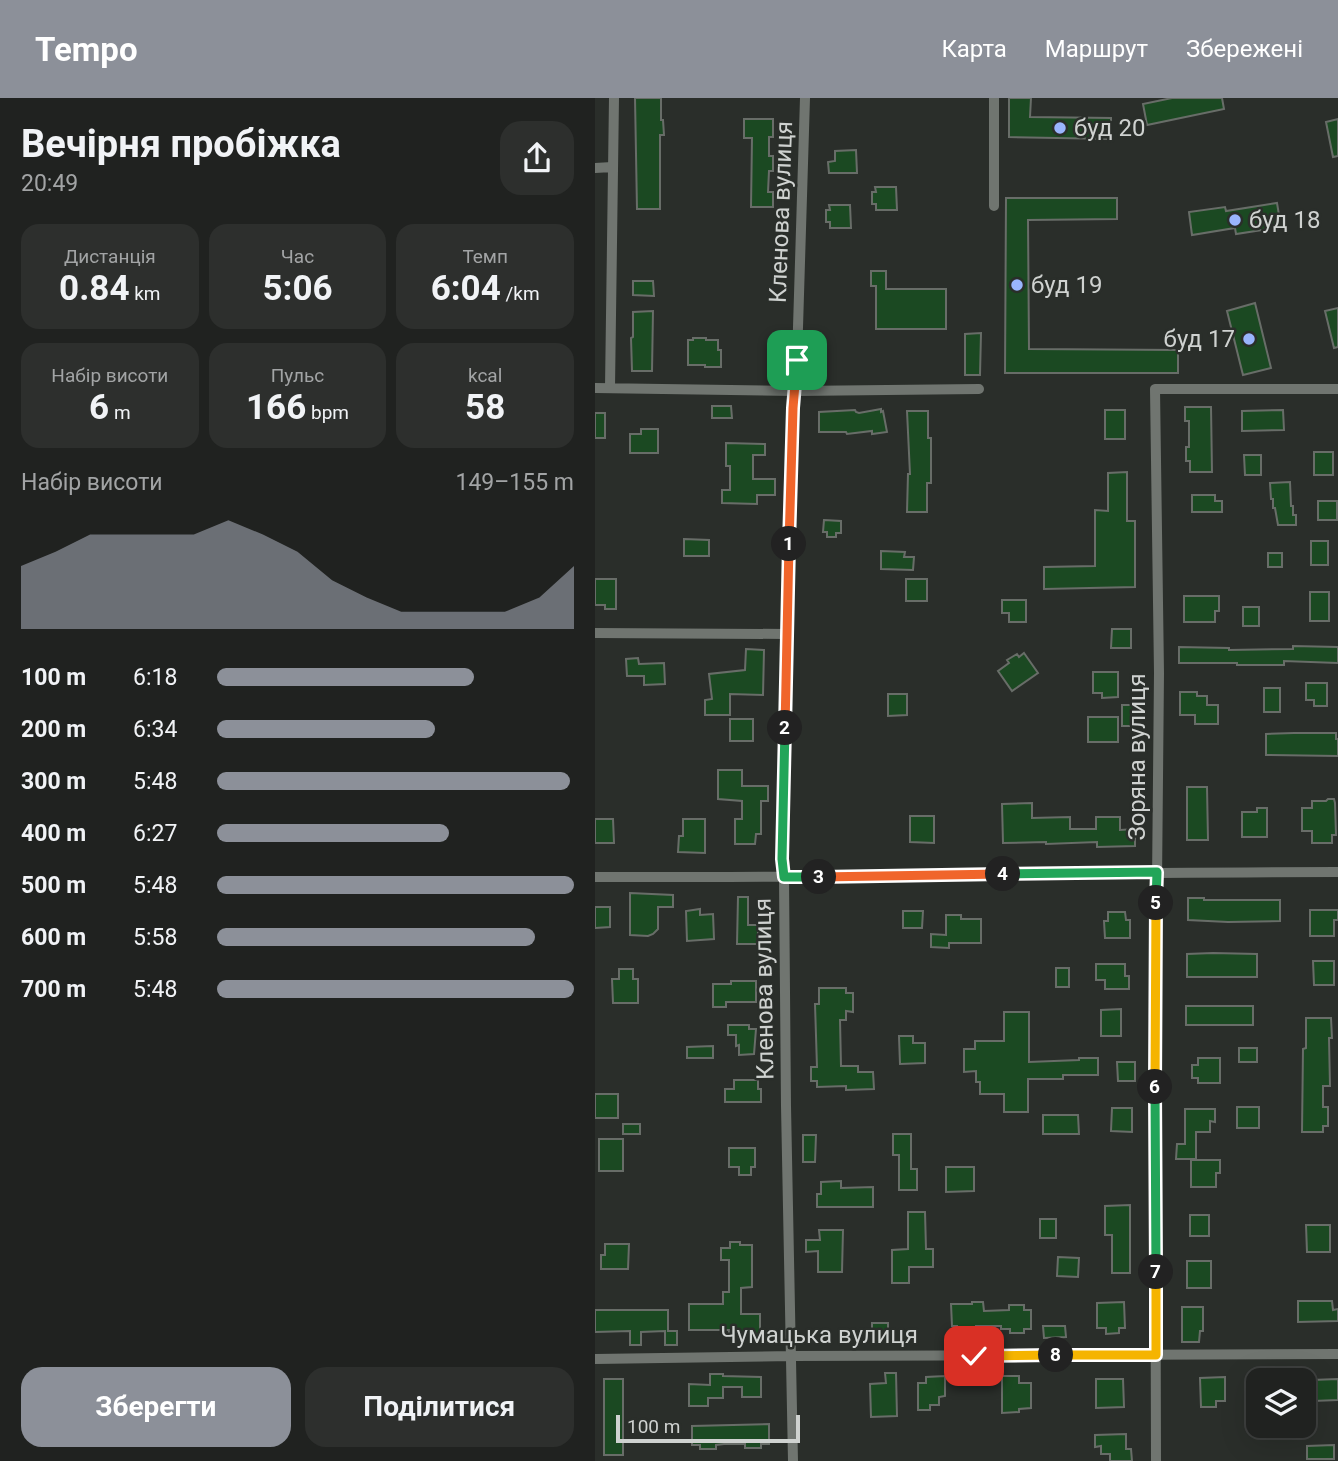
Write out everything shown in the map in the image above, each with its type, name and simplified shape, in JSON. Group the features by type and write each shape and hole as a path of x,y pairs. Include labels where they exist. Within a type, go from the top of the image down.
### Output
{"street":[{"path":"610,388 614,98"},
{"name":"Кленова вулиця","path":"793,1461 782,859 793,408 797,360 805,98"},
{"path":"994,98 994,206"},
{"path":"595,168 613,167"},
{"path":"595,388 795,391 979,389"},
{"name":"Зоряна вулиця","path":"1156,1461 1155,1079 1159,673 1155,389 1338,389"},
{"path":"595,633 787,634"},
{"path":"595,877 1338,872"},
{"name":"Чумацька вулиця","path":"595,1359 1338,1354"}],"building":[{"path":"635,98 661,98 664,135 660,135 660,209 637,209"},
{"name":"буд 20","path":"1009,98 1031,98 1030,117 1111,118 1111,139 1009,137"},
{"path":"1172,98 1222,98 1224,109 1147,125 1143,104"},
{"path":"744,119 773,119 769,156 773,156 773,171 769,171 768,192 773,192 773,207 751,207 752,138 744,138"},
{"path":"1338,119 1338,156 1333,157 1326,122"},
{"path":"856,150 857,173 829,173 828,162 835,161 835,151"},
{"path":"875,187 896,187 897,210 876,210 876,204 872,204"},
{"name":"буд 19","path":"1006,198 1117,198 1117,219 1028,220 1029,349 1178,350 1178,373 1005,373"},
{"name":"буд 18","path":"1277,203 1281,227 1236,234 1235,228 1192,235 1189,212 1225,207 1226,211"},
{"path":"829,205 850,205 851,228 830,228 830,222 826,222"},
{"path":"871,271 886,271 886,289 946,289 946,329 876,329 876,286 871,286"},
{"path":"633,281 653,281 654,296 633,295"},
{"name":"буд 17","path":"1255,303 1271,368 1243,375 1227,311"},
{"path":"1338,308 1338,347 1334,348 1325,311"},
{"path":"653,311 652,371 632,371 633,312"},
{"path":"981,333 980,375 965,375 965,334"},
{"path":"688,340 718,340 721,367 688,365"},
{"path":"712,406 731,406 732,418 712,418"},
{"path":"1185,407 1211,407 1212,472 1190,472 1190,461 1186,461 1189,421 1185,421"},
{"path":"881,409 887,432 819,432 819,412 855,410 859,413"},
{"path":"1105,410 1125,410 1125,439 1105,439"},
{"path":"1283,410 1284,430 1242,431 1242,411"},
{"path":"907,411 928,411 931,483 927,483 927,512 907,512 910,474"},
{"path":"595,413 605,413 605,438 595,438"},
{"path":"641,429 658,429 658,453 630,453 630,434 641,434"},
{"path":"726,443 765,444 765,455 753,455 753,479 775,479 775,495 757,495 757,504 722,503 722,490 730,490"},
{"path":"1314,452 1333,452 1333,475 1314,475"},
{"path":"1244,455 1261,455 1261,475 1245,475"},
{"path":"1127,472 1127,521 1135,521 1135,587 1044,589 1044,567 1095,566 1095,510 1108,511 1108,473"},
{"path":"1290,482 1291,506 1293,515 1296,515 1296,525 1278,525 1270,483"},
{"path":"1192,495 1215,495 1215,501 1222,501 1222,512 1192,512"},
{"path":"1318,501 1337,501 1337,520 1318,520"},
{"path":"824,520 841,521 841,533 836,533 836,537 827,537 827,532 823,532"},
{"path":"684,539 709,540 709,556 684,556"},
{"path":"1311,541 1328,541 1328,565 1311,565"},
{"path":"881,551 905,552 904,557 914,557 913,570 881,569"},
{"path":"1268,553 1282,553 1282,567 1268,567"},
{"path":"595,579 616,579 616,609 595,605"},
{"path":"906,579 927,579 927,601 906,601"},
{"path":"1310,592 1329,592 1329,621 1310,621"},
{"path":"1184,596 1219,596 1219,611 1215,611 1215,622 1184,622"},
{"path":"1002,600 1026,600 1026,622 1009,622 1009,613 1002,613"},
{"path":"1243,607 1259,607 1259,626 1243,626"},
{"path":"1112,629 1131,629 1131,648 1111,648"},
{"path":"1293,646 1338,647 1338,663 1179,663 1179,647 1229,650 1293,649"},
{"path":"746,649 764,650 763,695 730,694 730,715 705,715 705,700 712,699 709,674 745,670"},
{"path":"1024,653 1038,673 1012,691 998,671 1009,663 1007,660"},
{"path":"638,658 639,664 664,663 665,684 644,685 644,676 627,676 626,659"},
{"path":"1093,672 1118,672 1118,697 1102,698 1102,693 1093,693"},
{"path":"1306,683 1327,683 1327,706 1314,706 1314,700 1306,700"},
{"path":"1264,688 1280,688 1280,712 1264,712"},
{"path":"1180,692 1197,692 1197,696 1207,696 1207,705 1218,705 1218,724 1195,724 1195,715 1180,715"},
{"path":"888,694 907,694 907,715 888,716"},
{"path":"1122,705 1141,705 1141,715 1135,715 1135,726 1122,726"},
{"path":"1088,717 1118,717 1118,742 1088,742"},
{"path":"730,719 753,719 753,741 730,741"},
{"path":"1336,733 1338,756 1266,755 1266,734"},
{"path":"718,770 742,770 742,786 768,786 768,801 761,801 761,834 756,834 755,844 735,844 735,819 742,819 742,801 718,799"},
{"path":"1187,787 1207,787 1208,840 1187,840"},
{"path":"1334,799 1335,803 1336,835 1332,835 1332,843 1312,843 1312,831 1302,831 1302,808 1312,808 1312,801"},
{"path":"1032,803 1032,818 1070,817 1070,829 1096,829 1096,817 1120,817 1120,830 1135,829 1135,846 1097,847 1097,842 1003,843 1002,804"},
{"path":"1257,808 1267,808 1267,837 1242,837 1242,812 1257,812"},
{"path":"910,816 934,816 934,843 910,842"},
{"path":"595,819 613,819 614,843 595,843"},
{"path":"683,819 705,819 705,853 678,852 679,836 683,836"},
{"path":"630,893 673,895 673,907 658,907 658,929 653,934 630,935"},
{"path":"738,897 748,897 748,925 758,925 758,944 737,944"},
{"path":"1188,898 1280,900 1280,921 1188,920"},
{"path":"595,907 610,907 610,927 595,928"},
{"path":"700,909 700,915 713,914 714,939 687,941 686,911"},
{"path":"1310,910 1338,910 1338,920 1334,920 1334,936 1310,936"},
{"path":"903,911 923,911 922,928 903,928"},
{"path":"1108,912 1125,912 1126,920 1130,920 1130,938 1105,938 1104,921 1108,921"},
{"path":"946,915 961,915 961,919 981,919 981,943 949,943 949,948 931,947 931,934 946,935"},
{"path":"1187,954 1257,954 1257,977 1187,977"},
{"path":"1313,961 1334,961 1334,985 1314,985"},
{"path":"1096,964 1125,964 1129,989 1105,989 1105,980 1096,980"},
{"path":"1056,968 1069,968 1069,987 1056,987"},
{"path":"619,969 633,969 633,979 638,979 638,1003 613,1003 612,979 619,979"},
{"path":"731,981 756,981 756,1002 726,1002 726,1007 713,1007 713,984 731,984"},
{"path":"819,988 846,988 846,993 853,993 853,1012 846,1011 846,1020 840,1020 841,1066 858,1066 858,1072 873,1072 874,1089 817,1087 817,1081 811,1081 811,1067 817,1067 815,1004 819,1004"},
{"path":"1186,1006 1253,1006 1253,1025 1186,1025"},
{"path":"1121,1009 1121,1036 1101,1036 1101,1010"},
{"path":"1004,1012 1029,1012 1029,1062 1098,1058 1098,1075 1028,1079 1028,1112 1004,1112 1004,1094 980,1094 976,1071 964,1072 964,1049 975,1049 975,1041 1004,1041"},
{"path":"1306,1018 1331,1018 1330,1086 1323,1086 1323,1107 1328,1107 1328,1126 1323,1126 1323,1132 1302,1132"},
{"path":"728,1025 749,1025 749,1029 756,1029 754,1054 739,1055 736,1035 728,1035"},
{"path":"899,1036 913,1036 913,1043 925,1043 925,1063 900,1064"},
{"path":"713,1046 713,1058 687,1058 687,1047"},
{"path":"1239,1048 1257,1048 1257,1062 1239,1062"},
{"path":"1198,1058 1220,1058 1220,1083 1198,1083 1198,1078 1192,1078 1192,1065 1198,1065"},
{"path":"1117,1062 1135,1062 1135,1081 1118,1081"},
{"path":"734,1080 758,1080 761,1102 725,1102 725,1089 734,1089"},
{"path":"595,1094 618,1094 618,1118 595,1118"},
{"path":"1237,1107 1259,1107 1259,1128 1237,1128"},
{"path":"1112,1108 1132,1108 1132,1132 1111,1131"},
{"path":"1185,1109 1215,1109 1215,1122 1210,1121 1210,1132 1196,1132 1196,1159 1176,1159 1177,1144 1185,1144"},
{"path":"1043,1115 1078,1115 1079,1134 1043,1134"},
{"path":"623,1124 640,1124 640,1134 623,1134"},
{"path":"893,1134 911,1134 911,1169 917,1169 917,1190 899,1190 899,1155 893,1155"},
{"path":"803,1135 816,1135 815,1162 803,1162"},
{"path":"599,1139 623,1139 623,1171 599,1171"},
{"path":"729,1148 755,1148 755,1167 751,1167 751,1175 739,1175 739,1167 729,1167"},
{"path":"1191,1160 1220,1160 1216,1187 1191,1187"},
{"path":"946,1167 974,1167 974,1191 946,1192"},
{"path":"841,1181 841,1188 873,1187 873,1207 817,1207 821,1182"},
{"path":"1130,1205 1130,1273 1112,1273 1112,1235 1105,1235 1105,1206"},
{"path":"908,1212 925,1212 926,1249 933,1249 933,1267 909,1267 909,1283 892,1283 892,1250 908,1249"},
{"path":"1190,1215 1209,1215 1209,1236 1190,1236"},
{"path":"1040,1219 1056,1219 1056,1238 1040,1238"},
{"path":"1306,1225 1330,1225 1330,1252 1307,1252"},
{"path":"819,1230 843,1230 842,1272 818,1272 818,1251 806,1252 806,1240 820,1240"},
{"path":"730,1242 752,1245 752,1287 741,1288 741,1314 760,1314 760,1334 729,1334 729,1330 689,1330 689,1304 723,1304 723,1292 729,1292 729,1260 721,1260 721,1248 730,1248"},
{"path":"605,1244 629,1244 628,1269 601,1269 601,1255 605,1255"},
{"path":"1058,1257 1079,1258 1078,1277 1057,1276"},
{"path":"1187,1261 1211,1261 1211,1288 1187,1288"},
{"path":"1298,1301 1332,1301 1333,1310 1338,1309 1338,1321 1298,1322"},
{"path":"983,1302 984,1311 1009,1310 1009,1305 1024,1305 1024,1310 1031,1310 1031,1329 1024,1329 1024,1333 1010,1333 1010,1329 1001,1329 1001,1326 976,1326 976,1332 957,1332 957,1326 952,1326 951,1304"},
{"path":"1124,1302 1125,1328 1119,1328 1119,1333 1106,1334 1106,1328 1097,1328 1097,1303"},
{"path":"1182,1307 1203,1307 1203,1331 1200,1331 1199,1342 1182,1342"},
{"path":"595,1310 668,1310 668,1331 677,1331 677,1345 665,1345 665,1331 641,1332 641,1345 630,1345 630,1331 595,1332"},
{"path":"872,1323 888,1323 888,1342 872,1342"},
{"path":"1043,1326 1065,1326 1066,1337 1044,1338"},
{"path":"885,1373 896,1373 897,1416 871,1417 870,1384 886,1383"},
{"path":"710,1374 761,1377 761,1397 742,1397 742,1387 723,1387 723,1398 708,1398 708,1406 689,1406 689,1384 710,1385"},
{"path":"945,1376 945,1396 939,1397 939,1405 930,1405 930,1410 918,1410 918,1383 926,1383 926,1377"},
{"path":"1002,1376 1019,1376 1019,1383 1031,1383 1031,1408 1002,1413"},
{"path":"1225,1377 1225,1401 1216,1401 1216,1407 1201,1407 1200,1378"},
{"path":"604,1379 623,1379 623,1455 604,1455"},
{"path":"1096,1379 1123,1379 1124,1407 1096,1408"},
{"path":"1338,1379 1338,1400 1316,1401 1316,1380"},
{"path":"769,1424 769,1444 761,1444 761,1448 745,1448 745,1444 724,1444 716,1445 716,1449 700,1449 700,1445 692,1445 692,1426"},
{"path":"1126,1434 1126,1449 1131,1449 1132,1461 1110,1461 1110,1454 1101,1454 1101,1446 1095,1447 1095,1435"},
{"path":"1334,1445 1334,1459 1307,1459 1307,1446"}],"place":[{"name":"буд 20","path":"1060,128"},
{"name":"буд 18","path":"1235,220"},
{"name":"буд 19","path":"1017,285"},
{"name":"буд 17","path":"1249,339"}],"route":[{"path":"797,360 793,408 787,634 782,859 784,877 1157,872 1156,1355 974,1356"}]}
